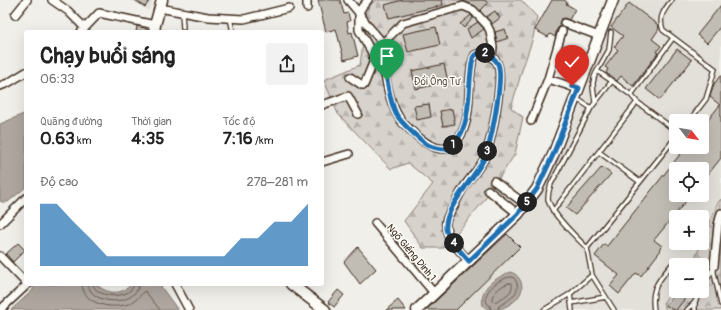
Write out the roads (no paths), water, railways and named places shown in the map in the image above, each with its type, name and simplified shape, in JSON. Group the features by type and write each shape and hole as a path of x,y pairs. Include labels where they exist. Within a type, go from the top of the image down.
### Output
{"main road":[{"path":"417,310 518,214 537,189 553,155 613,0"},
{"path":"154,29 161,4"},
{"path":"294,286 324,310"}],"street":[{"path":"15,15 27,0"},
{"path":"52,0 68,10 83,30 100,13 154,29"},
{"path":"348,0 383,42 389,91 396,114 416,135 428,144 441,149 447,149 456,142 465,127 473,58 475,55 481,52 492,57 498,64 500,85 487,150 481,163 461,192 447,218 446,223 448,235 469,261"},
{"path":"350,77 364,85 373,63 371,50 359,30 359,13 368,0"},
{"path":"161,4 182,12 208,17 244,19 289,8"},
{"path":"383,42 403,23 456,7 467,7 479,16 490,31 493,47 492,57"},
{"path":"564,23 599,36"},
{"path":"531,121 548,79 562,31"},
{"path":"0,86 24,73"},
{"path":"548,79 577,93"},
{"path":"324,105 348,96 358,114"},
{"path":"324,161 349,154"},
{"path":"494,181 525,204"},
{"path":"488,190 518,214"},
{"path":"0,224 24,200"},
{"path":"714,266 718,225 721,213"},
{"name":"Ngõ Giếng Dinh 1","path":"375,224 434,293"},
{"path":"0,256 24,281"},
{"path":"0,310 25,286"},
{"path":"176,286 189,310"}],"lane":[{"path":"672,0 662,14 661,21 664,30 715,69 706,99 694,114"},
{"path":"182,12 183,28"},
{"path":"230,18 233,30"},
{"path":"595,103 592,84 594,76 609,50 611,32"},
{"path":"631,95 674,38"},
{"path":"597,71 631,95 637,102 669,127"},
{"path":"612,81 591,108 551,184 548,199 553,211 587,248 592,275 614,310"},
{"path":"577,93 591,108"},
{"path":"553,211 637,102"},
{"path":"587,248 669,146"},
{"path":"599,152 640,182"},
{"path":"709,275 714,266"},
{"path":"714,266 714,273 721,304"},
{"path":"654,310 652,295 655,288 669,269"},
{"path":"544,310 570,294 592,275"},
{"path":"570,294 572,310"},
{"path":"571,303 606,297"},
{"path":"687,310 697,298"},
{"path":"695,302 695,310"}],"water":[{"path":"24,114 24,189 8,202 0,201 0,124"},
{"path":"510,272 518,277 522,286 521,292 517,299 509,305 496,310 491,310 483,306 483,293 489,284"},
{"path":"99,286 109,292 119,292 129,286 160,286 178,310 11,310 33,290 33,287"}],"park label":[{"name":"Đồi Ông Tư","path":"437,81"}]}
